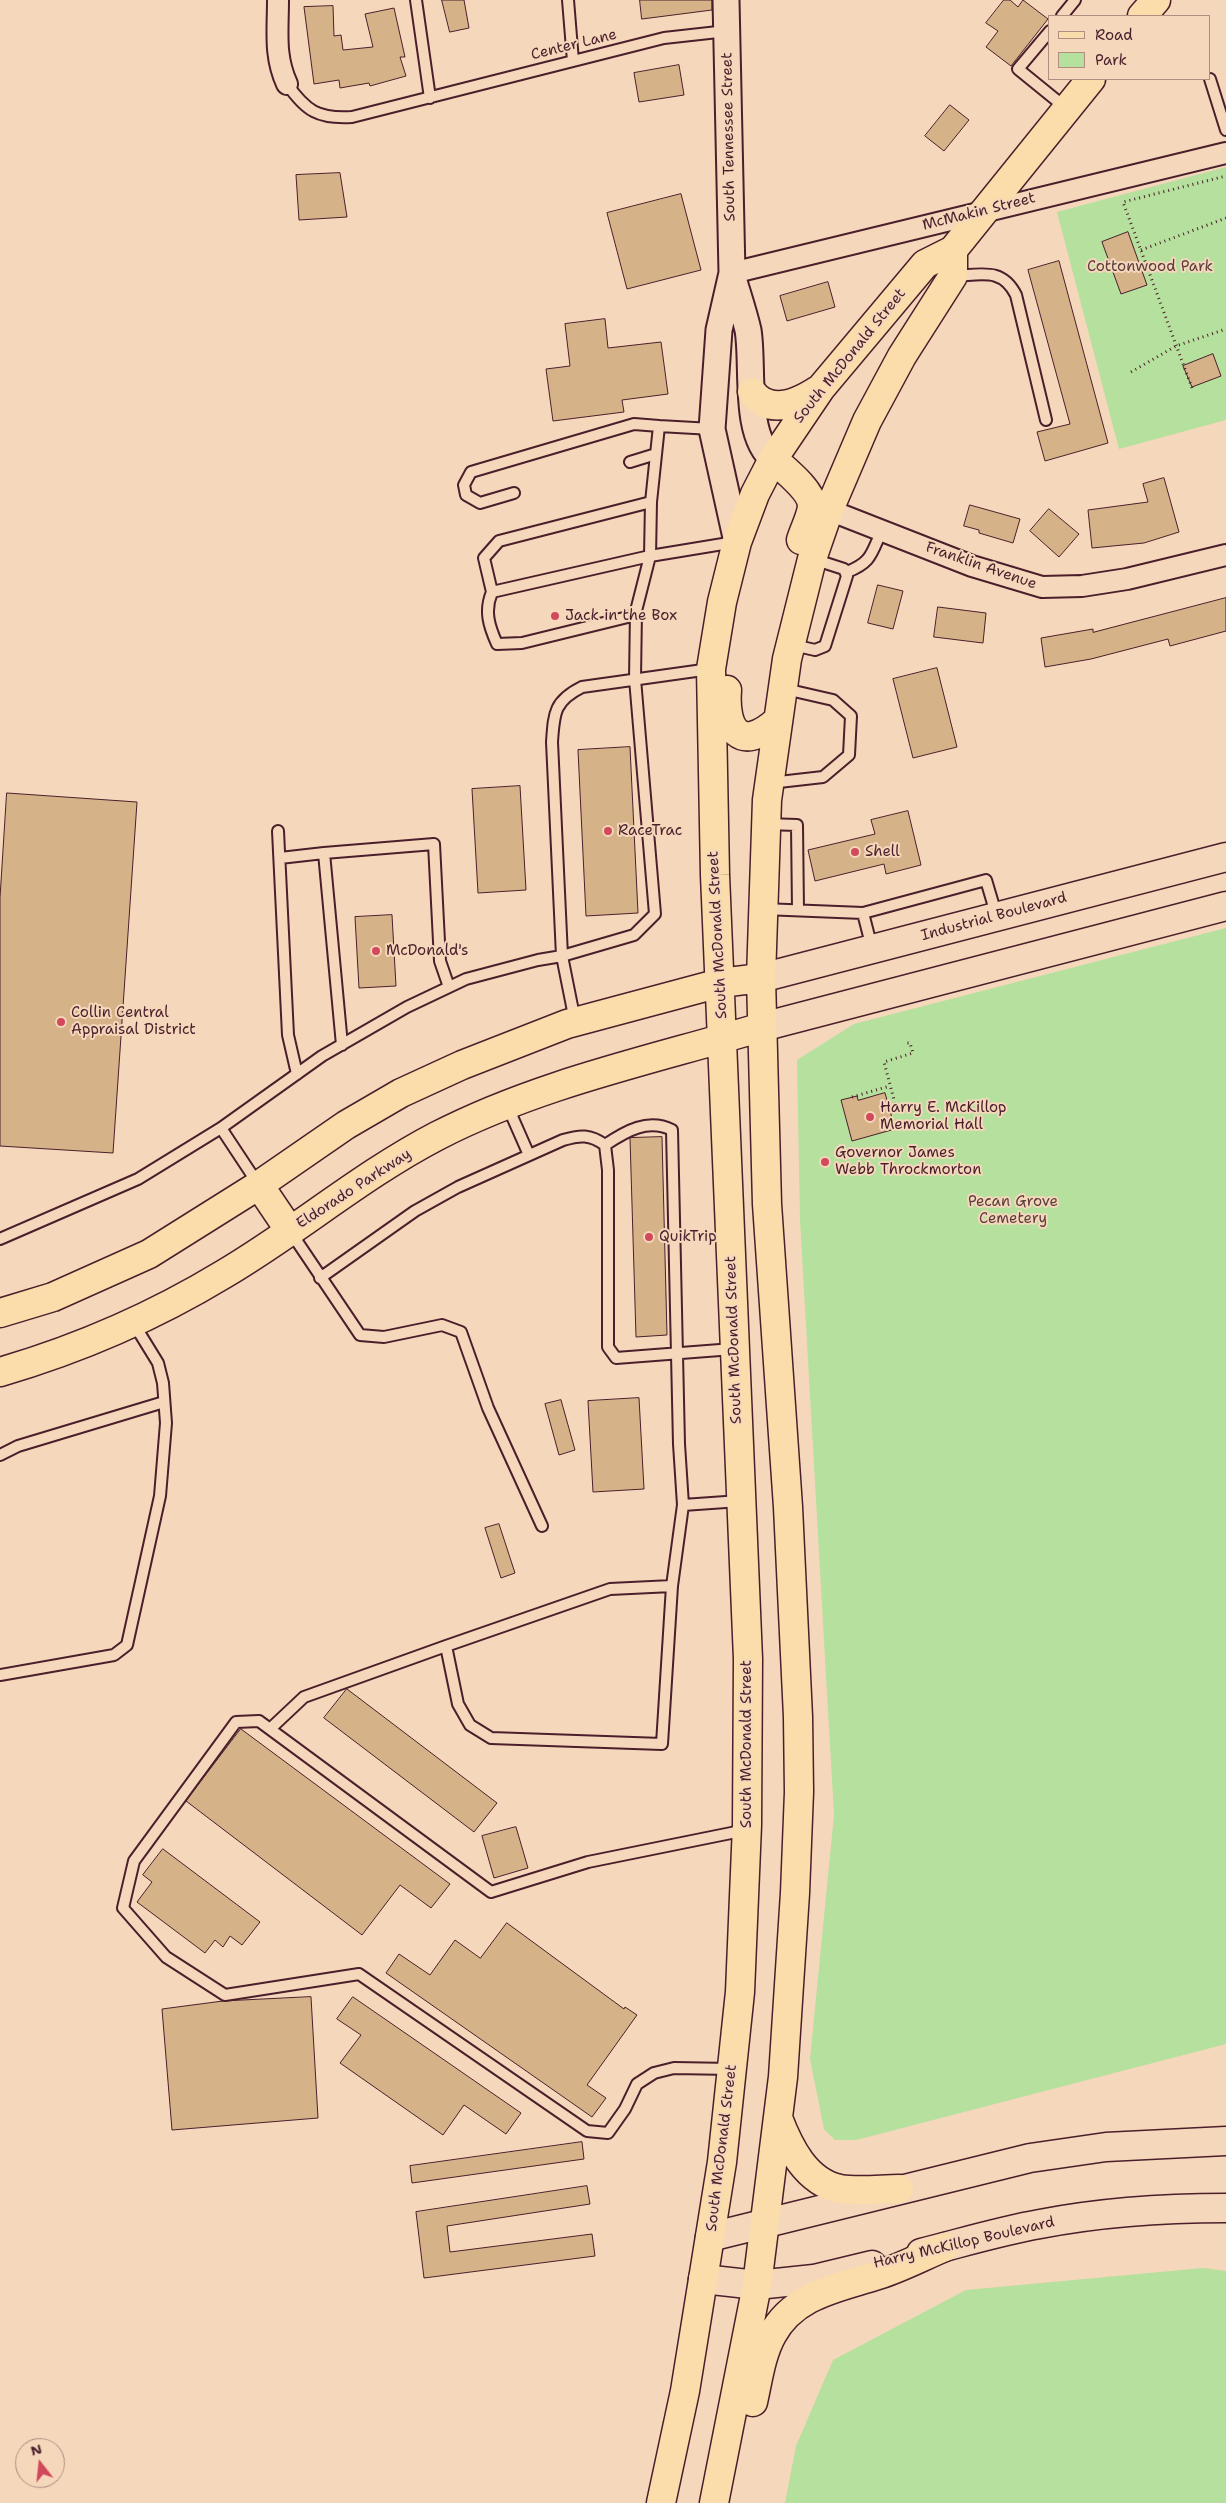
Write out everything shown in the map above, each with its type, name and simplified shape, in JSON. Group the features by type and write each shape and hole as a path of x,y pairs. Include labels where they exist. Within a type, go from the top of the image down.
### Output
{"main road":[{"name":"South McDonald Street","path":"661,2503 685,2391 722,2162 740,1992 747,1830 748,1659 715,875 711,669 722,602 737,542 755,494 773,459 821,388 925,264 953,250 1090,80"},
{"path":"714,2503 757,2285 778,2118 787,2025 799,1792 798,1717 789,1527 767,1204 761,978 765,824 769,783 783,686 812,559 829,510 850,459 884,388 920,326 953,276 953,250"},
{"path":"752,392 760,401 781,406 798,402 821,388"},
{"path":"773,459 800,485 812,506 782,607 779,637 783,686"},
{"path":"722,602 730,632 726,710 729,724 740,734 748,736 761,733 777,721"},
{"name":"Industrial Boulevard","path":"761,978 1226,857"},
{"path":"762,1027 1226,906"},
{"path":"0,1313 53,1297 150,1254 259,1186 346,1126 401,1093 512,1044 575,1022 720,983 761,978"},
{"name":"Eldorado Parkway","path":"0,1372 75,1348 134,1323 226,1273 404,1154 507,1104 594,1074 762,1027"},
{"path":"259,1186 290,1231"},
{"path":"730,1213 767,1204"},
{"path":"734,1349 777,1346"},
{"path":"778,2118 790,2148 799,2161 825,2182 840,2189 899,2189"},
{"path":"710,2237 987,2167 1069,2152 1156,2143 1226,2141"},
{"name":"Harry McKillop Boulevard","path":"703,2279 757,2285 814,2279 1001,2232 1068,2219 1148,2209 1218,2209"},
{"path":"730,2503 766,2347 778,2324 798,2305 822,2291 880,2274 945,2247"}],"street":[{"path":"278,0 277,48 279,67 287,84"},
{"name":"South Tennessee Street","path":"726,0 732,274 720,330 712,429 737,542"},
{"name":"McMakin Street","path":"732,274 984,210 1226,153"},
{"name":"South Tennessee Street","path":"732,274 748,330 752,392 759,438 767,454 773,459"},
{"name":"Franklin Avenue","path":"829,510 972,566 1042,587 1082,586 1127,579 1226,555"}],"lane":[{"path":"416,0 430,98"},
{"path":"568,0 573,61"},
{"path":"1063,15 1075,0"},
{"name":"Center Lane","path":"287,84 307,108 318,115 334,118 371,114 664,38 727,31"},
{"path":"1048,33 1018,69 1066,109"},
{"path":"1210,80 1226,130"},
{"path":"953,276 995,274 1010,282 1016,295 1046,420"},
{"path":"514,493 480,503 466,495 464,484 471,472 634,424 712,429"},
{"path":"0,1239 138,1180 221,1128 297,1074 342,1045 407,1007 466,979 538,960 562,956 634,935 655,914 636,679 636,615 650,556 651,502 659,426"},
{"path":"630,462 656,454"},
{"path":"636,615 522,643 497,644 487,615 488,603 492,592 484,558 499,541 651,502"},
{"path":"847,572 864,566 882,530"},
{"path":"492,592 650,556 737,542"},
{"path":"812,559 844,569 847,572"},
{"path":"791,645 816,650 825,646 847,572"},
{"path":"575,1022 562,956 552,742 554,711 566,695 582,687 711,669"},
{"path":"769,783 823,777 849,755 851,716 833,700 783,686"},
{"path":"765,824 797,825 798,910"},
{"path":"278,831 288,1035 297,1074"},
{"path":"280,858 434,844 440,961 449,987"},
{"path":"324,853 342,1045"},
{"path":"762,909 863,913 986,880 997,917"},
{"path":"863,913 872,949"},
{"path":"507,1104 529,1155"},
{"path":"446,1646 458,1704 470,1725 490,1738 662,1744 672,1586 683,1505 676,1352 672,1130 662,1125 632,1128 605,1144"},
{"path":"221,1128 259,1186"},
{"path":"320,1278 415,1211 458,1187 529,1155 580,1135 594,1137 605,1144"},
{"path":"605,1144 608,1170 608,1347 616,1358 734,1349"},
{"path":"290,1231 360,1335 384,1337 442,1325 460,1332 488,1408 542,1526"},
{"path":"0,1675 114,1655 127,1645 160,1496 166,1422 163,1383 158,1363 134,1323"},
{"path":"0,1455 18,1446 164,1402"},
{"path":"683,1505 740,1501"},
{"path":"270,1729 304,1698 446,1646 610,1589 672,1586"},
{"path":"732,2069 674,2068 654,2073 637,2084 625,2109 608,2132 587,2131 359,1974 224,1995 166,1957 123,1908 134,1861 236,1722 259,1721 491,1892 588,1862 747,1830"}],"path":[{"path":"1192,388 1123,202 1226,176"},
{"path":"1141,250 1226,218"},
{"path":"1131,372 1176,346 1226,328"},
{"path":"895,1111 898,1111 884,1062 913,1053 910,1043 907,1044"},
{"path":"852,1097 890,1086"}],"green space":[{"name":"Cottonwood Park","path":"1226,167 1226,420 1119,449 1057,212"},
{"name":"Pecan Grove Cemetery","path":"1226,928 1226,2044 856,2140 835,2140 824,2129 810,2059 834,1815 800,1220 797,1060 854,1024"},
{"path":"1203,2268 1226,2271 1226,2503 785,2503 796,2446 833,2360 966,2290"}],"building":[{"path":"442,0 464,0 469,28 450,32"},
{"path":"640,0 712,0 712,10 642,19"},
{"path":"1004,0 1010,0 1018,7 1023,0 1048,19 1011,66 986,47 998,31 986,23"},
{"path":"333,6 334,36 341,35 343,50 373,47 365,14 394,8 405,57 400,57 406,76 370,86 369,83 340,88 339,80 314,84 304,7"},
{"path":"679,65 684,95 639,102 634,73"},
{"path":"950,105 969,120 944,151 925,136"},
{"path":"340,173 347,217 299,220 296,175"},
{"path":"681,194 701,270 627,289 607,213"},
{"path":"1128,232 1147,285 1121,294 1102,242"},
{"path":"1059,261 1108,443 1045,461 1037,432 1070,424 1028,270"},
{"path":"828,282 835,307 787,321 780,296"},
{"path":"605,319 608,348 661,342 668,394 622,400 624,412 553,421 546,369 570,366 565,324"},
{"path":"1213,354 1221,376 1192,387 1183,366"},
{"path":"1164,478 1179,532 1144,543 1092,548 1088,510 1148,502 1143,484"},
{"path":"970,505 1020,519 1013,543 979,533 979,530 964,526"},
{"path":"1049,509 1079,534 1059,557 1030,531"},
{"path":"878,585 903,591 893,629 868,623"},
{"path":"1226,598 1226,631 1170,646 1168,639 1091,659 1045,667 1041,638 1093,629 1093,632"},
{"path":"938,607 986,613 983,643 934,637"},
{"path":"937,668 957,747 913,758 893,679"},
{"name":"RaceTrac","path":"630,747 638,913 586,916 578,750"},
{"path":"520,786 526,890 478,893 472,789"},
{"name":"Collin Central Appraisal District","path":"7,793 137,802 113,1153 0,1146 0,898"},
{"path":"908,811 921,865 886,874 884,864 815,881 808,850 875,834 871,820"},
{"name":"McDonald's","path":"392,915 396,986 359,988 355,917"},
{"name":"Harry E. McKillop Memorial Hall","path":"885,1093 895,1129 852,1141 841,1100 857,1096 858,1100"},
{"name":"QuikTrip","path":"662,1137 667,1335 636,1337 630,1138"},
{"path":"639,1398 644,1489 593,1492 588,1401"},
{"path":"561,1400 575,1450 559,1455 545,1404"},
{"path":"499,1524 515,1573 501,1578 485,1528"},
{"path":"347,1689 497,1803 474,1832 324,1718"},
{"path":"241,1729 450,1884 431,1908 400,1885 362,1935 186,1801"},
{"path":"516,1827 528,1868 494,1878 482,1836"},
{"path":"163,1849 260,1922 242,1945 230,1936 223,1947 215,1940 205,1953 137,1902 152,1882 143,1875"},
{"path":"507,1923 624,2009 625,2007 637,2015 587,2085 606,2098 592,2117 386,1973 399,1954 430,1975 455,1940 480,1958"},
{"path":"311,1997 318,2118 172,2130 162,2009 223,2001"},
{"path":"353,1997 521,2113 506,2134 464,2105 443,2135 340,2063 361,2035 337,2019"},
{"path":"582,2142 584,2159 412,2183 410,2166"},
{"path":"587,2186 590,2204 447,2226 450,2252 592,2234 595,2256 424,2278 416,2212"}],"place":[{"name":"Jack in the Box","path":"555,616"},
{"name":"RaceTrac","path":"608,831"},
{"name":"Shell","path":"855,852"},
{"name":"McDonald's","path":"376,951"},
{"name":"Collin Central Appraisal District","path":"61,1022"},
{"name":"Harry E. McKillop Memorial Hall","path":"870,1117"},
{"name":"Governor James Webb Throckmorton","path":"825,1162"},
{"name":"QuikTrip","path":"649,1237"}]}
